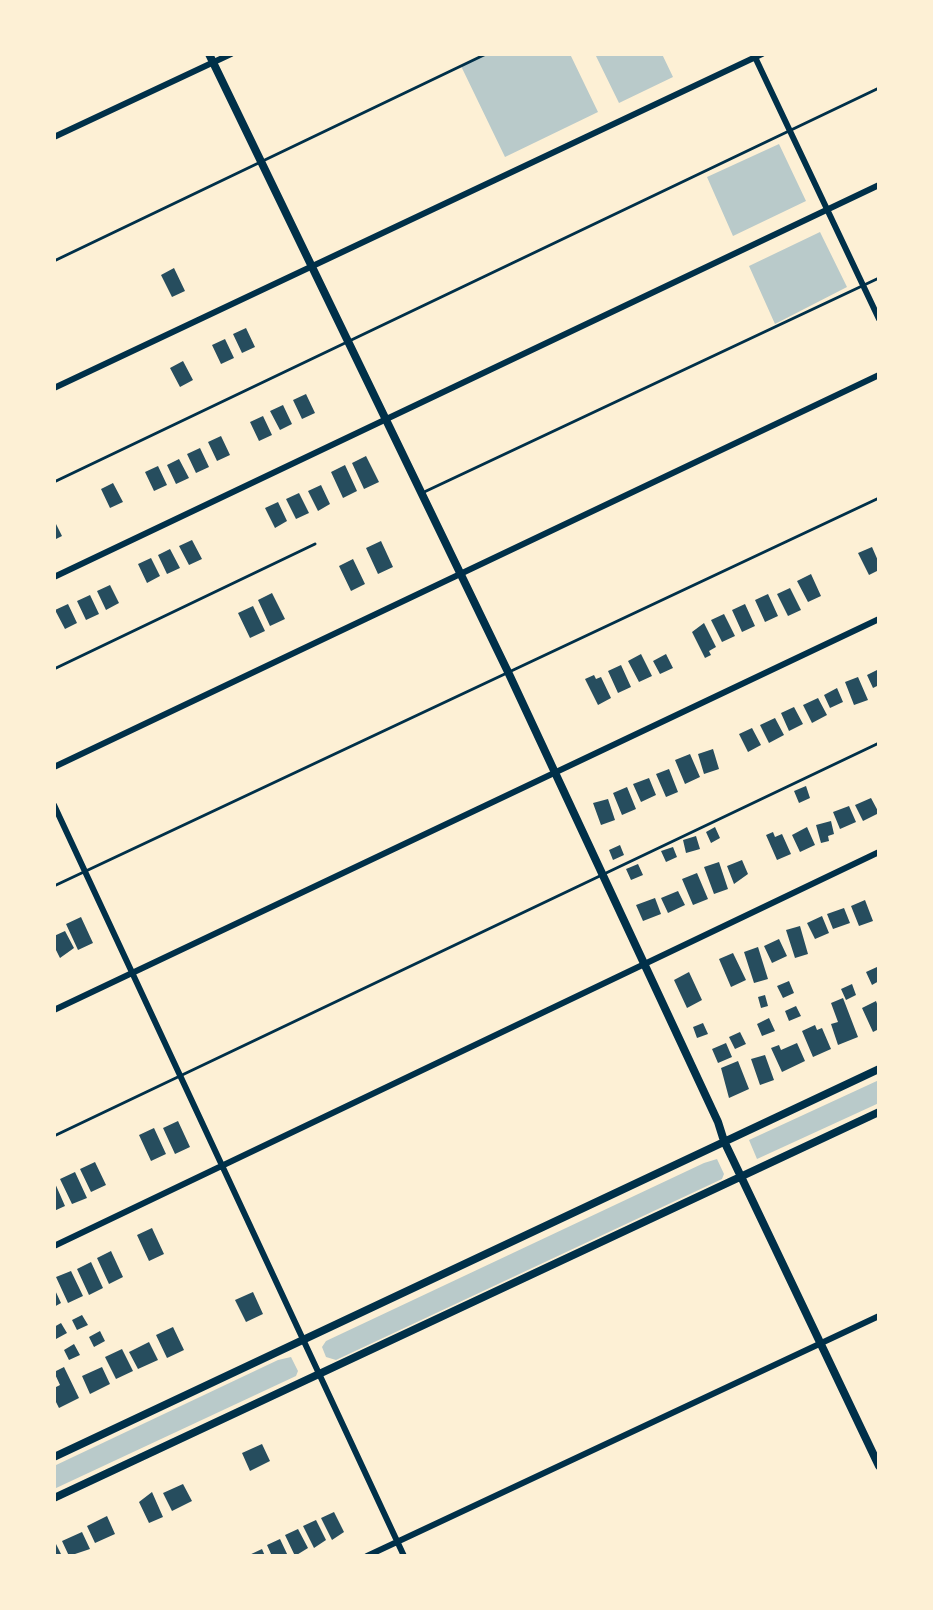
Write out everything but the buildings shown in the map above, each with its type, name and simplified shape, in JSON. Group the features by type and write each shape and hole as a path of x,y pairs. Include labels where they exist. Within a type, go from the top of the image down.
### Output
{"street":[{"path":"54,137 211,58 231,54"},
{"path":"54,388 762,54"},
{"path":"755,56 879,319"},
{"path":"211,58 509,674 718,1122 724,1141 879,1466"},
{"path":"54,577 879,185"},
{"path":"54,767 879,375"},
{"path":"54,1010 879,619"},
{"path":"54,805 321,1373 404,1556"},
{"path":"54,1246 644,962 879,852"},
{"path":"54,1457 879,1069"},
{"path":"54,1498 879,1112"},
{"path":"368,1556 879,1316"}],"lane":[{"path":"54,261 486,54"},
{"path":"54,482 879,88"},
{"path":"422,493 879,278"},
{"path":"54,886 879,498"},
{"path":"54,669 315,544"},
{"path":"54,1136 879,743"}],"shaded area":[{"path":"485,54 570,54 598,112 505,157 461,66"},
{"path":"595,54 662,54 673,77 619,103"},
{"path":"779,144 806,201 733,236 707,177"},
{"path":"820,232 847,287 775,324 749,266"},
{"path":"879,1080 879,1103 757,1159 749,1140"},
{"path":"717,1159 724,1174 722,1179 336,1360 326,1357 322,1347 326,1341 704,1163"},
{"path":"291,1357 298,1371 296,1376 54,1489 54,1466 278,1360"}]}
